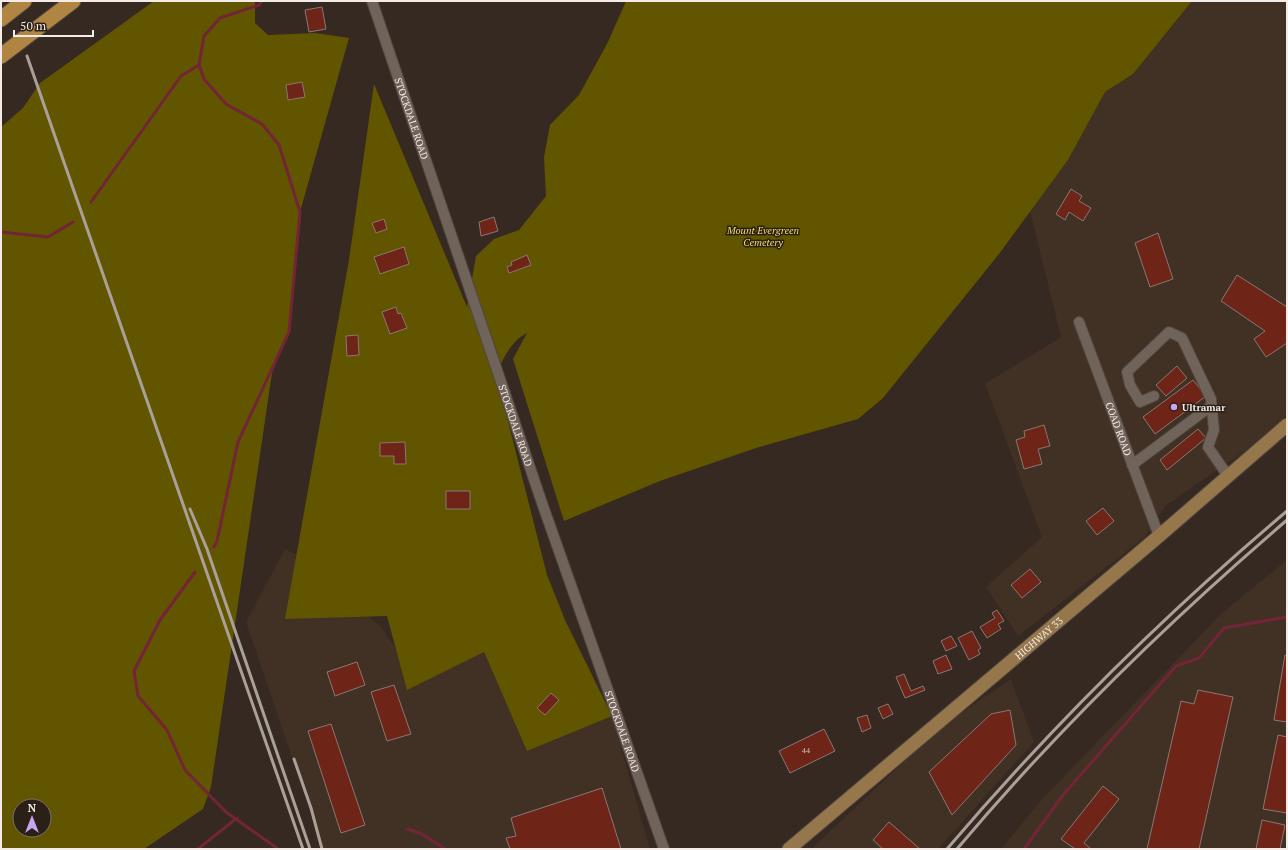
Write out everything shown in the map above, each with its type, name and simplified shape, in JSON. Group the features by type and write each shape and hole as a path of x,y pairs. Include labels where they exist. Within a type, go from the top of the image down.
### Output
{"highway":[{"path":"1,19 24,1"},
{"path":"1,56 72,1"}],"main road":[{"name":"HIGHWAY 33","path":"789,849 1159,536 1287,425"}],"street":[{"name":"STOCKDALE ROAD","path":"372,1 540,495 664,849"},
{"name":"COAD ROAD","path":"1079,322 1159,536"},
{"path":"1154,396 1140,402 1130,385 1127,372 1169,332 1182,338 1211,399 1214,430 1208,447 1228,476"},
{"path":"1132,465 1211,406"}],"shaded area":[{"path":"1192,1 1287,1 1287,415 1245,451 1165,506 1145,537 1018,636 986,587 1042,537 985,384 1061,337 1030,211 1068,160 1105,92 1133,74"},
{"path":"285,549 354,582 367,616 380,626 407,664 484,652 527,750 612,716 650,849 323,849 246,622"},
{"path":"1287,560 1287,849 1001,849 1044,797 1221,614"},
{"path":"1011,679 1034,742 938,849 811,849 941,727"}],"green space":[{"path":"154,1 255,1 255,23 268,35 315,33 349,38 300,212 289,332 272,373 211,787 203,809 144,849 1,849 1,127 23,108 40,83"},
{"name":"Mount Evergreen Cemetery","path":"626,1 1192,1 1133,74 1105,92 1068,160 999,254 883,398 858,419 756,448 660,481 564,521 513,359 527,333 516,341 496,374 547,575 565,620 612,716 527,751 484,652 407,690 387,616 285,619 349,260 374,84 467,307 476,256 494,239 519,230 546,196 544,157 550,125 579,95 608,42"}],"building":[{"path":"322,7 326,29 309,32 305,10"},
{"path":"302,82 305,97 288,100 286,85"},
{"path":"1071,189 1082,196 1079,201 1091,208 1083,221 1069,212 1065,220 1056,214"},
{"path":"494,217 498,231 481,236 479,222"},
{"path":"384,219 387,229 376,233 372,223"},
{"path":"1158,233 1173,279 1150,287 1135,243"},
{"path":"404,247 409,264 380,274 374,257"},
{"path":"527,255 531,265 509,273 507,267 512,265 511,262"},
{"path":"1237,275 1287,307 1287,343 1266,357 1254,339 1265,331 1221,301"},
{"path":"396,307 398,314 401,313 407,328 390,334 382,312"},
{"path":"358,335 359,355 347,356 346,336"},
{"path":"1177,366 1187,378 1166,396 1156,385"},
{"name":"Ultramar","path":"1193,380 1206,396 1155,434 1143,417"},
{"path":"1044,425 1050,446 1038,449 1042,464 1024,469 1016,440 1025,437 1024,431"},
{"path":"1198,429 1206,438 1167,470 1160,460"},
{"path":"405,442 406,464 394,464 394,456 380,456 380,443"},
{"path":"446,491 470,491 470,509 446,509"},
{"path":"1103,508 1114,521 1097,535 1086,521"},
{"path":"1030,569 1041,582 1022,598 1011,585"},
{"path":"997,610 1004,621 998,624 1001,629 987,638 980,627 995,618 992,613"},
{"path":"972,631 981,648 978,650 980,654 969,660 958,638"},
{"path":"951,636 957,646 946,651 941,641"},
{"path":"946,655 952,669 938,674 933,661"},
{"path":"1285,655 1287,656 1287,722 1274,720"},
{"path":"357,662 365,685 335,696 327,672"},
{"path":"904,674 911,691 923,686 925,690 905,698 896,677"},
{"path":"394,685 411,734 387,741 371,692"},
{"path":"1198,690 1233,697 1199,849 1147,849 1181,701 1194,704"},
{"path":"551,693 559,700 545,715 537,708"},
{"path":"888,704 893,714 883,719 878,708"},
{"path":"1010,710 1016,745 952,815 929,772 991,714"},
{"path":"867,715 871,728 862,732 857,718"},
{"path":"331,724 365,825 341,833 308,731"},
{"path":"824,729 835,751 790,773 779,751"},
{"path":"1278,735 1287,737 1287,813 1263,809"},
{"path":"1103,786 1119,799 1084,843 1091,849 1075,849 1061,839"},
{"path":"602,788 621,849 510,849 506,838 516,836 511,818"},
{"path":"1262,820 1285,825 1280,849 1256,849"},
{"path":"889,822 920,849 883,849 873,840"}],"waterway":[{"path":"214,547 217,541 238,442 289,332 300,212 279,145 262,124 226,104 204,79 199,65 204,36 220,18 259,5 262,1"},
{"path":"91,202 181,76 199,65"},
{"path":"1,232 48,237 73,222"},
{"path":"195,572 160,620 134,671 138,696 167,730 185,770 226,812 278,849"},
{"path":"1024,849 1063,795 1176,666 1199,658 1224,628 1287,617"},
{"path":"198,849 237,818"},
{"path":"408,829 422,834 445,849"}],"railway":[{"path":"27,56 303,849"},
{"path":"190,509 207,549 310,849"},
{"path":"947,849 1027,759 1110,673 1197,590 1287,511"},
{"path":"957,849 1034,762 1115,678 1200,597 1287,520"},
{"path":"294,759 311,808 322,849"}],"place":[{"name":"Ultramar","path":"1174,407"}]}
